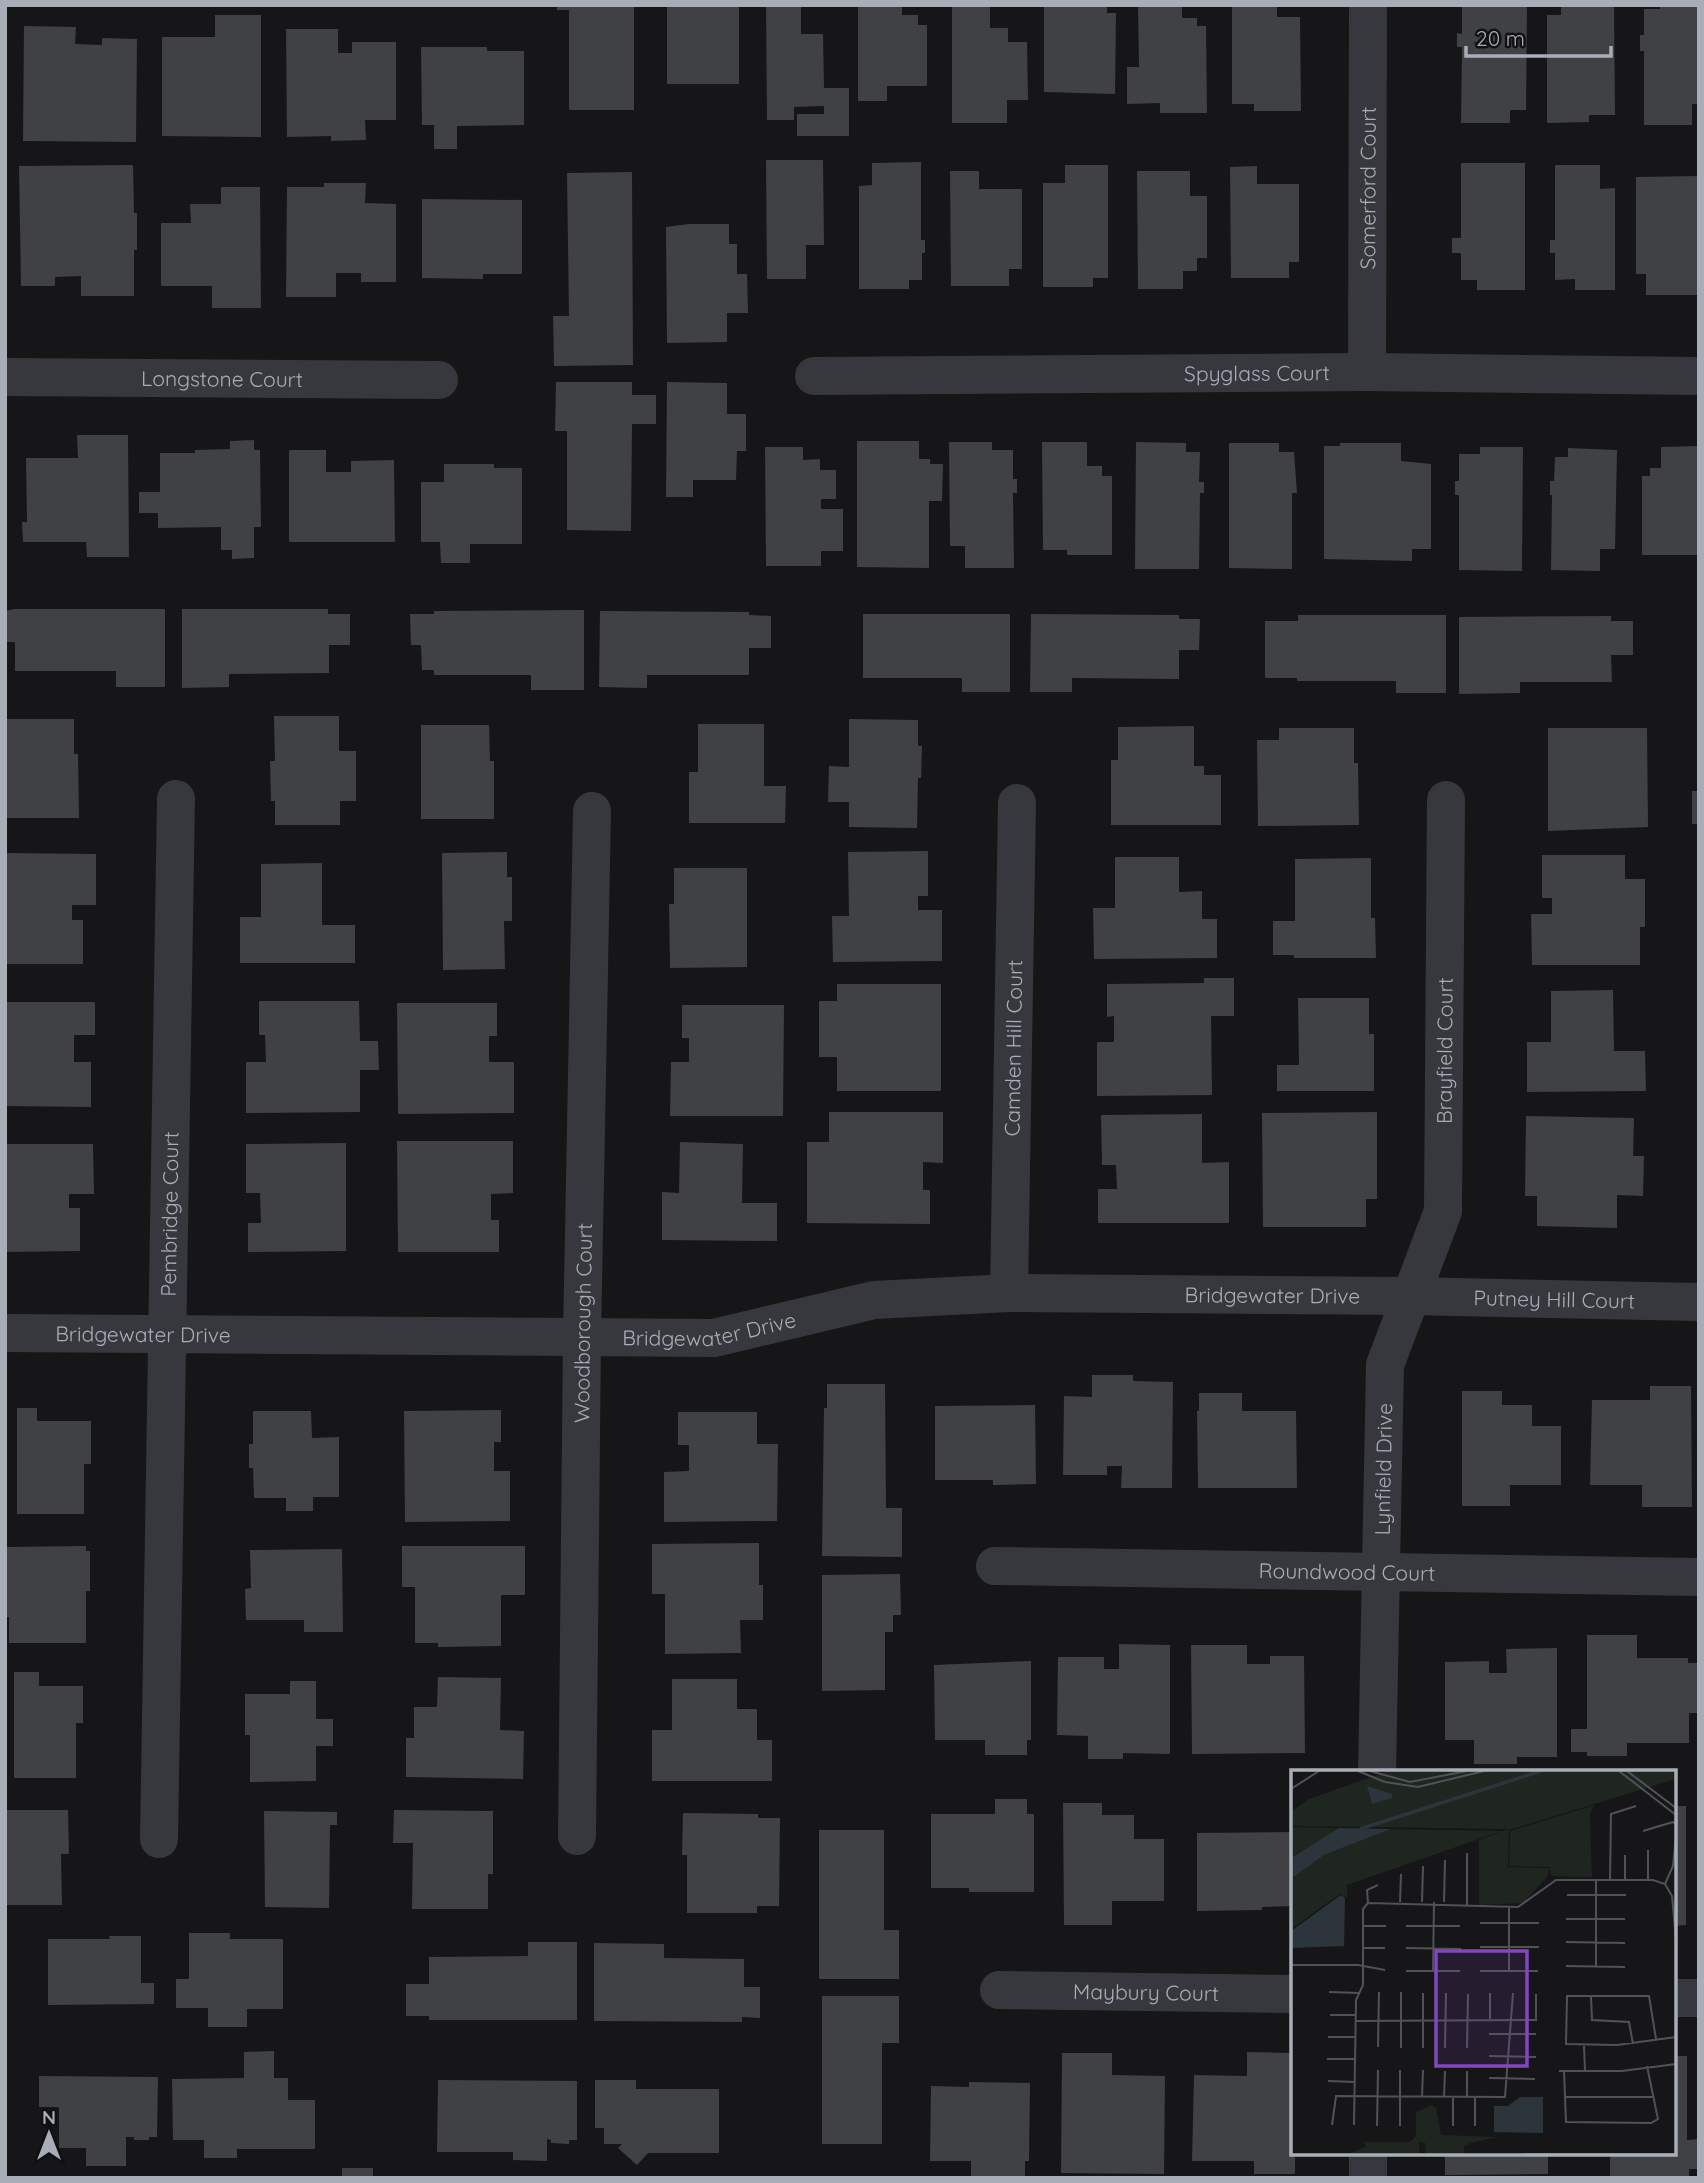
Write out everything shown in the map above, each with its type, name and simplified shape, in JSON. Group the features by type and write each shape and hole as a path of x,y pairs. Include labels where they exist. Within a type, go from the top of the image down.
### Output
{"street":[{"name":"Somerford Court","path":"1367,372 1368,5"},
{"name":"Spyglass Court","path":"814,376 1367,372 1699,376"},
{"name":"Longstone Court","path":"5,377 439,380"},
{"name":"Pembridge Court","path":"159,1839 176,799"},
{"name":"Brayfield Court","path":"1409,1296 1443,1211 1446,800"},
{"name":"Camden Hill Court","path":"1009,1293 1017,803"},
{"name":"Woodborough Court","path":"576,1836 592,811"},
{"name":"Bridgewater Drive","path":"5,1333 714,1338 874,1300 1009,1293 1409,1296"},
{"name":"Putney Hill Court","path":"1409,1296 1699,1303"},
{"name":"Lynfield Drive","path":"1377,1770 1385,1365 1409,1296"},
{"name":"Roundwood Court","path":"995,1566 1699,1577"},
{"name":"Maybury Court","path":"999,1990 1291,1994"},
{"path":"1676,1998 1699,1998"},
{"path":"1368,2155 1368,2178"}],"building":[{"path":"557,5 634,5 634,110 569,110 569,10 557,10"},
{"path":"667,5 739,5 739,84 667,84"},
{"path":"766,5 801,5 801,34 823,34 824,88 849,88 849,136 797,136 797,114 824,114 824,106 794,107 794,120 767,120"},
{"path":"858,5 902,5 902,15 918,15 918,25 927,25 927,86 887,86 887,101 858,101"},
{"path":"952,5 990,5 990,28 1008,28 1008,42 1027,42 1028,100 1007,100 1007,123 952,123"},
{"path":"1044,5 1107,5 1107,13 1116,13 1115,94 1044,92"},
{"path":"1138,5 1182,5 1182,18 1197,18 1197,26 1206,26 1207,113 1160,113 1160,103 1127,104 1127,67 1139,67"},
{"path":"1232,5 1277,5 1277,17 1300,17 1301,111 1254,111 1254,104 1232,104"},
{"path":"1462,5 1527,5 1526,110 1510,110 1510,123 1461,123 1462,47 1457,47 1457,33 1462,34"},
{"path":"1561,5 1614,5 1615,115 1589,115 1589,122 1547,123 1547,15 1561,15"},
{"path":"1660,5 1699,5 1699,104 1692,104 1692,125 1644,125 1644,51 1640,51 1640,35 1644,35 1644,9 1660,9"},
{"path":"215,15 261,15 261,137 162,136 162,37 215,37"},
{"path":"24,26 76,27 75,44 102,45 102,38 137,39 136,142 23,141"},
{"path":"286,29 338,29 338,53 352,53 352,42 396,42 396,120 365,120 366,140 331,141 331,136 287,137"},
{"path":"421,47 487,47 487,51 524,51 524,125 457,126 457,149 434,149 434,125 422,125"},
{"path":"766,160 823,160 824,245 806,245 806,279 767,279"},
{"path":"921,162 921,240 925,240 922,280 909,280 909,289 859,289 859,186 872,185 872,163"},
{"path":"1461,163 1525,163 1525,290 1477,290 1477,280 1461,280 1461,253 1452,253 1452,238 1461,238"},
{"path":"133,165 134,213 137,213 134,296 81,296 81,276 55,277 55,286 21,286 19,166"},
{"path":"1065,165 1108,165 1108,278 1093,278 1093,287 1043,287 1043,183 1065,183"},
{"path":"1555,165 1600,165 1600,189 1615,188 1615,290 1575,290 1575,279 1555,280 1555,253 1550,253 1550,240 1555,240"},
{"path":"1257,166 1257,184 1299,184 1299,262 1289,262 1289,278 1231,278 1230,167"},
{"path":"950,171 979,171 979,189 1022,189 1022,269 1009,269 1009,286 951,286"},
{"path":"1137,171 1190,171 1190,196 1207,196 1207,258 1197,258 1197,271 1183,271 1183,289 1138,289"},
{"path":"632,172 633,365 554,366 553,316 569,316 567,173"},
{"path":"1699,176 1699,295 1646,295 1646,274 1636,274 1636,177"},
{"path":"324,183 366,183 365,203 396,204 396,282 361,282 361,273 336,273 336,297 286,297 287,187 324,187"},
{"path":"221,187 260,187 261,308 212,308 212,286 161,286 161,223 191,223 190,204 221,204"},
{"path":"422,199 522,200 522,274 483,274 483,279 422,278"},
{"path":"729,224 729,244 737,244 737,274 747,274 748,313 727,313 727,342 667,343 666,227"},
{"path":"556,382 632,382 632,395 656,395 656,424 632,424 631,531 567,530 567,431 555,431"},
{"path":"667,382 727,383 727,414 746,414 746,451 737,451 736,480 693,480 693,497 666,497"},
{"path":"77,435 128,435 129,557 87,557 86,542 23,542 22,522 27,522 26,458 78,458"},
{"path":"254,440 254,450 260,450 261,527 254,527 254,558 232,559 232,550 221,550 221,527 158,528 158,513 139,513 139,492 160,492 160,453 230,449 230,441"},
{"path":"857,441 919,441 919,459 930,459 930,464 943,464 942,501 929,501 929,568 857,567"},
{"path":"949,442 992,442 992,450 1013,450 1013,479 1017,479 1017,493 1013,493 1014,568 965,568 965,546 950,546"},
{"path":"1042,442 1087,442 1087,466 1102,466 1102,476 1112,476 1112,555 1067,555 1067,550 1043,550"},
{"path":"1136,442 1186,443 1186,452 1200,452 1199,482 1204,482 1204,493 1200,493 1199,569 1135,569"},
{"path":"1229,443 1279,443 1279,452 1294,452 1297,493 1292,493 1292,569 1229,568"},
{"path":"1340,443 1401,443 1401,461 1431,464 1431,549 1412,549 1412,561 1324,559 1324,446 1340,446"},
{"path":"1699,446 1699,555 1642,555 1642,476 1650,476 1650,468 1661,468 1661,447"},
{"path":"765,447 803,447 803,460 820,459 820,470 836,470 836,499 821,499 821,509 843,509 843,551 821,551 821,566 766,566"},
{"path":"1480,447 1523,447 1522,571 1459,570 1459,495 1455,495 1455,481 1459,481 1459,454 1480,454"},
{"path":"1568,448 1617,450 1615,549 1600,549 1600,571 1551,570 1550,481 1554,481 1555,457 1568,457"},
{"path":"289,450 326,450 326,472 351,472 351,461 394,460 395,542 289,542"},
{"path":"444,464 494,464 494,468 522,468 522,544 470,544 470,563 441,563 440,542 421,542 421,482 444,482"},
{"path":"165,609 165,687 116,687 116,671 15,671 15,642 5,642 5,611"},
{"path":"182,609 328,609 328,614 350,614 350,645 329,645 329,673 229,674 229,687 182,688"},
{"path":"584,610 584,690 531,690 531,675 434,675 434,670 422,670 421,645 411,645 410,614 434,614 434,611"},
{"path":"600,611 749,612 749,615 771,616 771,648 749,648 749,675 647,675 647,688 599,687"},
{"path":"863,614 1010,614 1010,692 962,692 962,678 863,678"},
{"path":"1031,614 1179,615 1179,619 1200,619 1199,650 1179,650 1179,679 1072,678 1072,692 1030,692"},
{"path":"1298,615 1446,615 1446,693 1396,693 1396,681 1297,681 1297,678 1265,678 1265,621 1298,621"},
{"path":"1611,616 1611,621 1633,621 1633,655 1611,655 1612,682 1520,682 1520,693 1459,694 1459,617"},
{"path":"274,716 339,716 339,751 356,751 356,801 340,801 340,825 275,825 275,801 271,801 270,761 275,761"},
{"path":"5,719 74,719 74,754 78,754 79,818 5,818"},
{"path":"849,719 918,720 918,746 922,746 917,828 849,827 849,802 828,802 829,766 849,767"},
{"path":"698,724 764,724 764,786 786,786 785,823 689,823 689,772 698,772"},
{"path":"421,725 489,725 490,761 494,761 494,819 421,819"},
{"path":"1194,726 1194,766 1204,766 1204,775 1221,775 1221,825 1111,825 1111,760 1118,760 1118,727"},
{"path":"1279,728 1354,728 1354,763 1358,763 1359,825 1258,826 1257,740 1279,740"},
{"path":"1548,728 1647,728 1648,827 1548,831"},
{"path":"1692,791 1699,791 1699,824 1692,824"},
{"path":"928,851 928,896 918,896 918,910 942,910 942,961 833,962 832,916 849,916 848,852"},
{"path":"507,852 507,877 512,877 512,921 504,921 505,969 443,970 442,853"},
{"path":"5,853 96,854 96,905 72,905 72,920 83,920 83,964 5,964"},
{"path":"1542,855 1625,855 1625,879 1645,879 1645,927 1640,927 1640,965 1532,965 1531,914 1552,914 1552,898 1542,898"},
{"path":"1115,857 1179,857 1179,892 1202,891 1202,919 1217,919 1217,958 1094,959 1093,908 1115,908"},
{"path":"1371,858 1371,918 1375,918 1376,958 1294,958 1294,955 1273,955 1273,921 1295,921 1295,859"},
{"path":"322,863 322,925 355,925 355,963 240,963 240,917 261,917 261,864"},
{"path":"674,868 747,868 747,967 670,968 669,904 674,904"},
{"path":"1204,978 1234,978 1234,1016 1211,1016 1212,1095 1097,1096 1097,1042 1114,1042 1114,1016 1107,1017 1107,984 1204,983"},
{"path":"837,984 941,984 941,1091 837,1091 837,1057 819,1057 819,1001 837,1001"},
{"path":"1613,990 1614,1051 1645,1051 1646,1091 1527,1092 1527,1042 1551,1042 1551,991"},
{"path":"1298,998 1369,998 1369,1034 1374,1034 1374,1091 1277,1091 1277,1065 1299,1065"},
{"path":"259,1001 359,1001 360,1041 378,1041 379,1070 360,1070 360,1112 246,1113 246,1062 266,1062 265,1035 259,1035"},
{"path":"5,1002 95,1002 95,1035 74,1035 74,1062 91,1062 91,1107 5,1106"},
{"path":"397,1003 497,1003 497,1036 489,1036 489,1062 514,1062 514,1113 398,1114"},
{"path":"682,1005 784,1005 783,1116 670,1116 671,1062 689,1062 689,1038 682,1038"},
{"path":"829,1112 943,1112 943,1163 923,1162 923,1190 930,1190 930,1224 807,1223 807,1142 829,1142"},
{"path":"1377,1112 1377,1199 1366,1199 1366,1227 1263,1227 1262,1113"},
{"path":"1202,1114 1202,1163 1229,1162 1229,1223 1098,1223 1098,1189 1117,1189 1116,1165 1102,1165 1101,1115"},
{"path":"1526,1116 1634,1118 1633,1156 1644,1156 1643,1196 1617,1195 1617,1228 1537,1226 1537,1196 1525,1196"},
{"path":"397,1141 513,1141 513,1193 491,1194 491,1220 499,1220 499,1252 398,1252"},
{"path":"680,1142 743,1144 742,1203 777,1203 777,1241 662,1240 662,1192 679,1193"},
{"path":"346,1143 346,1251 248,1252 248,1223 261,1223 260,1193 246,1193 246,1144"},
{"path":"5,1144 93,1144 94,1194 69,1194 69,1208 80,1208 80,1251 5,1252"},
{"path":"1092,1375 1133,1375 1133,1381 1173,1382 1172,1488 1121,1488 1122,1466 1107,1466 1107,1475 1063,1475 1064,1396 1092,1397"},
{"path":"827,1384 885,1384 886,1508 902,1508 902,1557 822,1556 824,1408 827,1408"},
{"path":"1650,1386 1691,1386 1692,1507 1642,1507 1642,1485 1590,1485 1592,1400 1650,1400"},
{"path":"1462,1391 1502,1391 1502,1405 1532,1405 1532,1426 1561,1426 1561,1485 1510,1485 1510,1506 1462,1506"},
{"path":"1199,1393 1242,1393 1242,1411 1296,1411 1297,1488 1198,1488"},
{"path":"1035,1405 1036,1484 993,1485 993,1480 935,1480 935,1406"},
{"path":"17,1408 37,1408 37,1421 91,1421 91,1464 84,1464 84,1514 17,1514"},
{"path":"501,1410 501,1442 494,1442 494,1471 510,1471 510,1521 405,1522 404,1411"},
{"path":"253,1411 311,1411 312,1438 339,1437 339,1497 313,1497 313,1511 286,1511 286,1498 254,1498 253,1468 249,1468 249,1444 253,1444"},
{"path":"678,1412 757,1412 757,1444 778,1444 777,1521 664,1522 664,1472 689,1471 689,1445 678,1445"},
{"path":"759,1543 759,1585 763,1585 763,1620 740,1620 741,1653 665,1654 665,1594 652,1594 652,1544"},
{"path":"86,1546 86,1551 90,1551 90,1591 86,1591 86,1643 9,1643 9,1617 5,1617 5,1547"},
{"path":"402,1546 525,1546 525,1595 501,1595 501,1646 438,1647 438,1643 415,1643 415,1587 402,1587"},
{"path":"342,1549 343,1632 304,1632 304,1620 246,1620 245,1589 251,1588 250,1550"},
{"path":"900,1574 901,1615 893,1615 893,1632 885,1632 885,1690 822,1691 822,1575"},
{"path":"1587,1635 1637,1635 1637,1658 1688,1658 1688,1663 1699,1663 1699,1713 1689,1713 1689,1743 1627,1743 1627,1756 1587,1756 1587,1752 1571,1752 1571,1729 1587,1729"},
{"path":"1119,1644 1170,1645 1170,1754 1123,1753 1123,1759 1088,1759 1088,1736 1057,1735 1058,1657 1104,1657 1104,1669 1119,1669"},
{"path":"1191,1645 1247,1645 1247,1664 1270,1664 1270,1656 1304,1656 1305,1753 1192,1754"},
{"path":"1557,1648 1557,1757 1517,1757 1517,1764 1474,1764 1474,1740 1445,1740 1445,1662 1489,1661 1489,1673 1507,1673 1506,1649"},
{"path":"1031,1661 1031,1740 1027,1740 1027,1755 985,1755 985,1740 935,1740 934,1665"},
{"path":"14,1672 39,1672 39,1686 83,1686 83,1723 76,1723 76,1778 14,1778"},
{"path":"438,1677 501,1678 500,1730 524,1731 523,1779 406,1777 406,1738 414,1738 414,1707 437,1707"},
{"path":"672,1679 737,1679 737,1709 757,1709 757,1740 772,1740 772,1781 652,1781 652,1730 672,1730"},
{"path":"290,1681 316,1681 316,1719 333,1719 333,1746 316,1746 316,1781 250,1782 250,1735 245,1735 245,1694 290,1694"},
{"path":"995,1799 1027,1799 1027,1814 1034,1814 1034,1892 969,1892 969,1888 931,1888 931,1814 995,1814"},
{"path":"1063,1803 1102,1803 1102,1815 1134,1815 1134,1839 1164,1839 1164,1901 1112,1901 1112,1925 1064,1925"},
{"path":"1676,1806 1686,1806 1686,1925 1676,1926"},
{"path":"5,1810 68,1810 69,1854 61,1854 62,1905 5,1905"},
{"path":"394,1810 493,1811 493,1874 488,1874 488,1909 412,1909 413,1843 393,1843"},
{"path":"264,1811 337,1812 337,1825 330,1825 329,1908 265,1907"},
{"path":"683,1813 758,1814 758,1818 780,1818 779,1906 757,1906 757,1913 687,1913 687,1855 682,1855"},
{"path":"819,1830 884,1830 884,1930 899,1930 899,1979 819,1979"},
{"path":"1291,1832 1291,1906 1262,1907 1262,1910 1197,1911 1197,1833"},
{"path":"189,1933 230,1933 230,1939 283,1939 283,2009 247,2009 247,2027 208,2027 208,2008 176,2008 176,1979 189,1979"},
{"path":"109,1936 141,1936 141,1983 154,1983 154,2004 48,2005 48,1939 110,1939"},
{"path":"528,1942 577,1942 577,2020 429,2020 429,2016 406,2016 406,1984 429,1984 429,1957 528,1956"},
{"path":"594,1943 664,1944 664,1958 744,1959 744,1987 760,1987 760,2018 742,2017 742,2022 594,2021"},
{"path":"822,1996 899,1996 899,2043 882,2043 882,2144 822,2144"},
{"path":"274,2051 274,2078 288,2078 288,2100 315,2100 315,2149 237,2149 237,2158 204,2158 204,2140 173,2140 172,2079 244,2078 244,2052"},
{"path":"1247,2052 1291,2053 1291,2155 1295,2155 1295,2174 1254,2174 1254,2161 1192,2161 1194,2075 1247,2076"},
{"path":"1062,2053 1112,2053 1112,2075 1165,2076 1164,2174 1061,2173"},
{"path":"1676,2056 1687,2056 1687,2140 1698,2139 1698,2169 1689,2169 1689,2177 1610,2177 1610,2155 1676,2155"},
{"path":"39,2076 158,2077 157,2137 134,2140 134,2137 126,2137 126,2166 86,2166 86,2148 59,2148 59,2107 39,2107"},
{"path":"438,2080 577,2081 577,2140 569,2140 569,2144 551,2143 551,2140 547,2139 547,2161 513,2160 513,2152 437,2152"},
{"path":"595,2080 636,2080 636,2089 719,2089 719,2153 648,2153 637,2165 618,2148 622,2144 604,2144 604,2128 595,2128"},
{"path":"969,2082 1030,2083 1029,2161 1025,2161 1025,2178 971,2178 971,2161 930,2161 931,2086 969,2087"},
{"path":"1445,2155 1548,2155 1548,2174 1445,2175"},
{"path":"342,2168 373,2168 373,2178 342,2178"}]}
